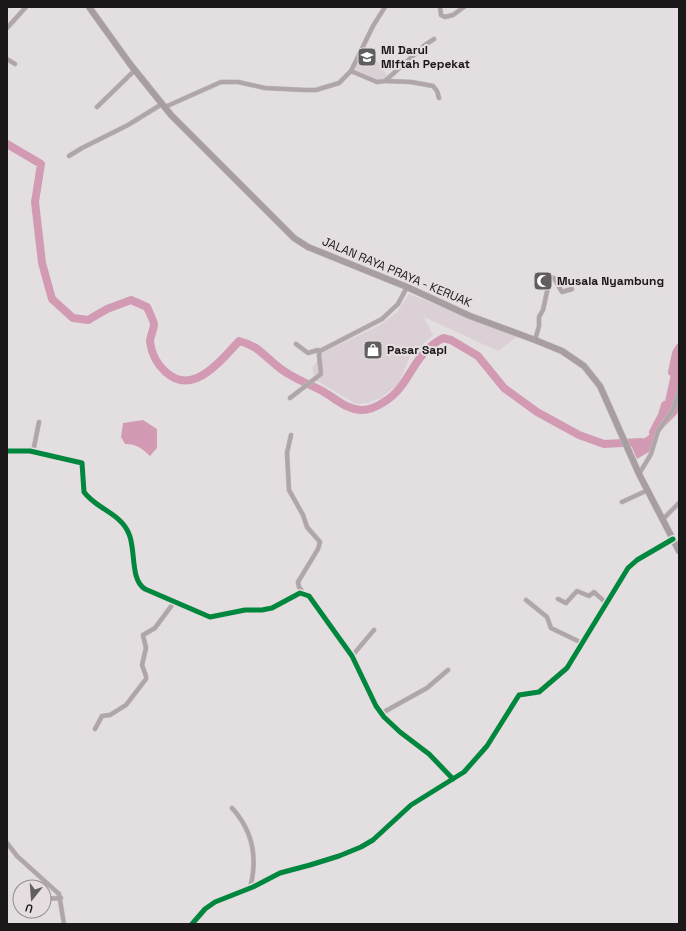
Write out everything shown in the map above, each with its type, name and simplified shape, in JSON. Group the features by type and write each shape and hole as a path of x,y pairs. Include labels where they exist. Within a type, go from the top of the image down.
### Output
{"main road":[{"name":"JALAN RAYA PRAYA - KERUAK","path":"88,7 135,70 192,137 294,238 308,246 407,287 466,314 562,351 590,372 600,386 629,447 639,474 679,551"}],"street":[{"path":"7,28 26,7"},
{"path":"69,156 164,105 221,82 238,82 264,88 316,90 339,82 351,71 373,26 385,7"},
{"path":"440,7 441,14 445,17 454,15 464,7"},
{"path":"385,81 425,45 434,39"},
{"path":"7,59 15,64"},
{"path":"97,107 135,70"},
{"path":"351,71 377,82 411,82 433,86 439,98"},
{"path":"536,340 539,317 547,299 549,279 554,278 562,292 572,290"},
{"path":"296,344 308,353 318,350 320,351 382,320 398,304 407,287"},
{"path":"290,398 321,374 320,351"},
{"path":"639,474 651,454 658,431 673,410 679,392"},
{"path":"33,452 40,422"},
{"path":"291,435 287,453 289,490 303,515 307,527 320,542 298,582 299,587 304,594 313,599 336,636 352,656 382,713 400,732 429,754 454,778"},
{"path":"7,451 33,452 77,460 83,464 83,490 86,494 115,516 129,533 134,552 138,584 145,589 175,601 200,614 214,618 245,610 262,610 272,608 299,594 304,594"},
{"path":"622,502 648,490"},
{"path":"662,519 679,503"},
{"path":"192,924 209,905 250,888 280,873 310,865 367,844 411,805 464,772 480,756 519,695 539,692 552,682 571,663 606,602 624,573 633,562 673,539"},
{"path":"558,599 566,603 576,591 589,596 594,592 606,602"},
{"path":"526,600 547,617 551,628 582,643"},
{"path":"95,729 102,716 110,715 126,705 146,679 142,666 146,648 143,635 156,628 175,601"},
{"path":"352,656 374,630"},
{"path":"382,713 427,688 448,670"},
{"path":"232,808 246,827 251,842 255,866 250,888"},
{"path":"7,843 17,856 59,894 64,924"},
{"path":"52,898 60,898"}],"shaded area":[{"name":"MI Darul Miftah Pepekat","path":"365,46 388,76 381,81 354,69"},
{"name":"Pasar Sapi","path":"409,294 517,337 498,351 424,317 433,335 410,356 399,383 381,398 367,403 356,404 316,380 312,368 322,353 380,325 397,312"},
{"path":"679,348 679,408 677,414 654,437 652,450 637,459 630,443 641,440 650,434 659,421 662,415 676,351"},
{"path":"143,420 157,429 157,448 150,456 139,447 125,444 121,437 123,423"}],"waterway":[{"path":"7,144 41,164 35,202 42,263 52,299 73,318 88,320 107,309 131,300 147,307 154,324 150,340 152,350 160,366 172,377 180,380 188,380 203,375 220,362 239,341 263,353 281,370 324,392 342,404 357,410 365,410 379,405 393,395 400,388 424,353 432,345 443,338 451,340 478,356 504,388 537,412 579,435 604,444 641,442"},
{"path":"672,372 676,353 679,348"},
{"path":"653,432 662,415 665,405"}],"cycle path":[{"path":"7,451 30,451 82,463 84,492 89,498 114,516 125,527 131,541 137,579 140,585 145,589 210,617 245,610 262,610 272,608 300,593 309,596 352,656 376,706 384,717 400,732 429,754 453,779"},
{"path":"192,924 205,909 215,902 253,887 280,873 339,856 361,847 373,840 411,805 464,772 487,746 519,695 539,692 567,668 628,568 637,560 673,539"}],"place":[{"name":"MI Darul Miftah Pepekat","path":"367,57"},
{"name":"Musala Nyambung","path":"543,281"},
{"name":"Pasar Sapi","path":"373,350"}]}
